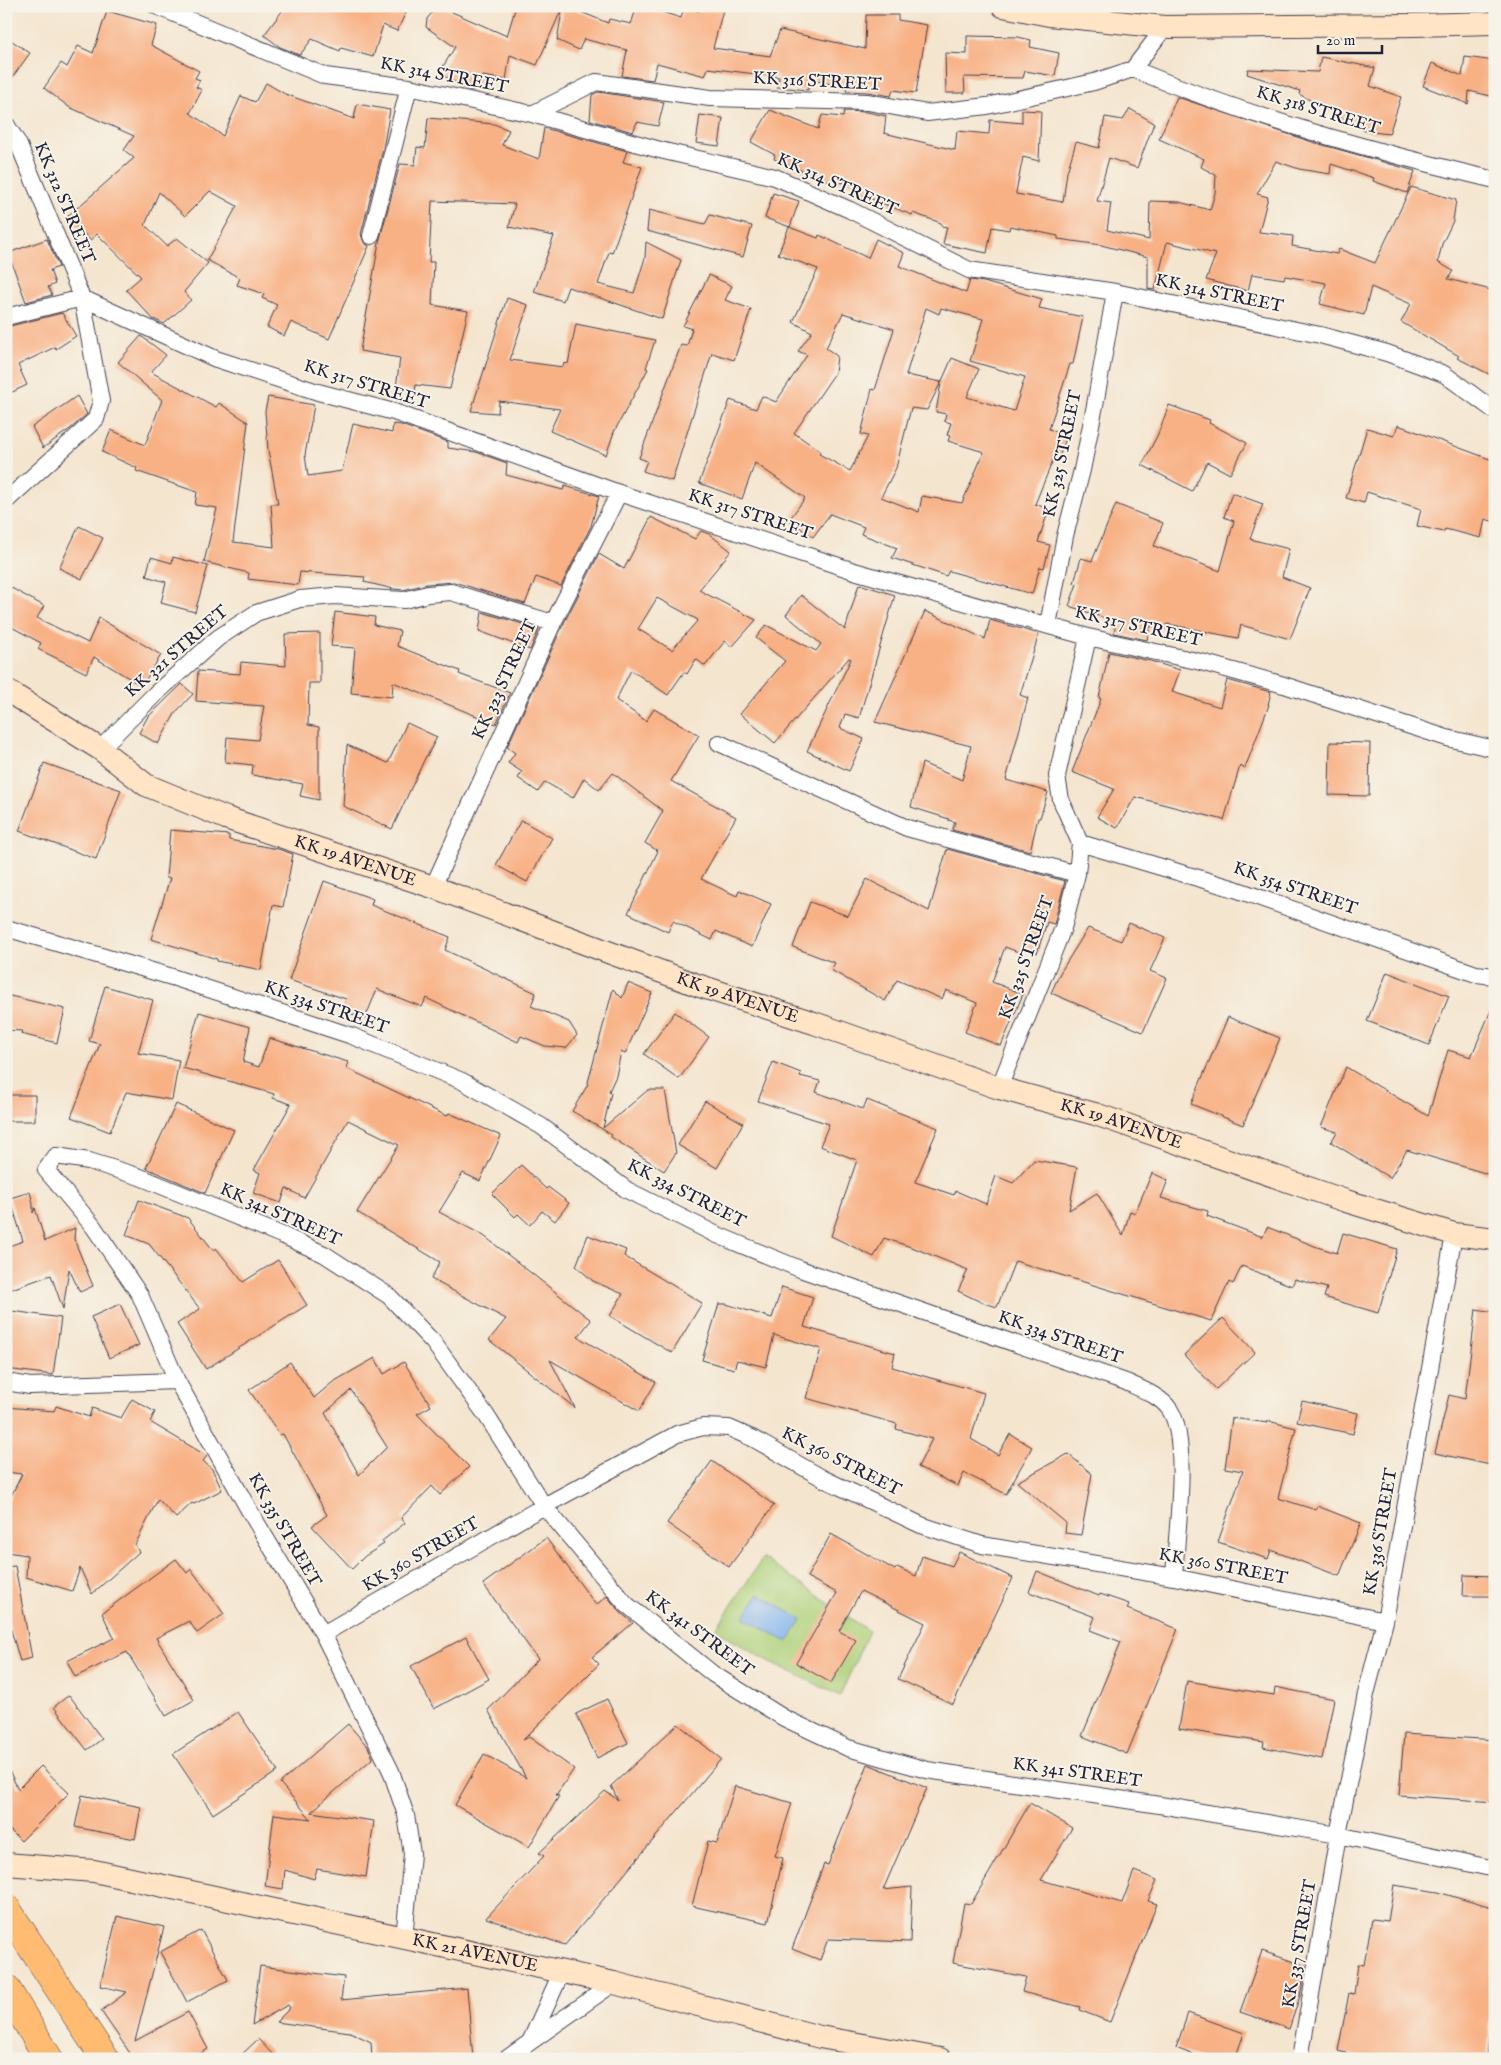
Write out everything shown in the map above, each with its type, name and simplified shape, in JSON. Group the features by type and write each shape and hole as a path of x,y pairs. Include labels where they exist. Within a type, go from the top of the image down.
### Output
{"highway":[{"path":"6,1908 105,2059"},
{"path":"6,1988 49,2059"}],"street":[{"name":"KK 314 STREET","path":"156,6 325,76 409,87 532,114 660,150 775,177 850,210 969,270 1115,292 1320,335 1387,353 1444,374 1495,411"},
{"path":"1003,6 1049,15 1165,27 1414,26 1495,23"},
{"path":"1133,69 1165,27"},
{"name":"KK 316 STREET","path":"532,114 596,82 710,98 868,102 927,113 987,106 1094,82 1133,69"},
{"name":"KK 318 STREET","path":"1133,69 1193,93 1368,148 1495,180"},
{"path":"371,236 409,87"},
{"name":"KK 312 STREET","path":"6,124 18,143 82,298 101,401 96,419 6,501"},
{"name":"KK 325 STREET","path":"1048,625 1065,536 1095,405 1115,292"},
{"path":"6,316 82,298"},
{"name":"KK 317 STREET","path":"82,298 216,359 318,392 394,412 619,493 854,571 1088,637 1201,662 1284,685 1447,738 1495,749"},
{"name":"KK 323 STREET","path":"433,887 553,623 619,493"},
{"name":"KK 321 STREET","path":"100,749 155,694 218,638 256,613 300,599 335,596 404,600 428,594 451,592 553,623"},
{"path":"1080,843 1061,800 1057,776 1088,637"},
{"name":"KK 19 AVENUE","path":"6,690 100,749 146,785 226,818 433,887 697,985 814,1023 1000,1088 1095,1114 1346,1201 1454,1234 1495,1239"},
{"path":"719,743 907,828 1076,874"},
{"name":"KK 325 STREET","path":"1000,1088 1063,928 1076,874 1080,843"},
{"name":"KK 354 STREET","path":"1080,843 1235,889 1476,974 1495,976"},
{"name":"KK 334 STREET","path":"6,928 172,977 352,1036 462,1081 541,1126 627,1190 715,1234 800,1270 1126,1382 1156,1397 1170,1409 1178,1426 1182,1452 1174,1577"},
{"name":"KK 341 STREET","path":"46,1170 56,1156 89,1161 140,1177 324,1254 389,1296 433,1342 486,1415 544,1506 626,1604 713,1674 784,1718 848,1748 927,1770 1166,1806 1338,1835 1495,1868"},
{"name":"KK 335 STREET","path":"46,1170 93,1226 140,1295 177,1381 249,1510 323,1634 391,1771 406,1815 412,1854 404,1938"},
{"name":"KK 336 STREET","path":"1338,1835 1366,1694 1385,1621 1454,1234"},
{"path":"6,1382 30,1386 177,1381"},
{"name":"KK 360 STREET","path":"323,1634 544,1506 676,1434 703,1427 729,1428 754,1439 824,1479 921,1525 982,1545 1174,1577 1385,1621"},
{"name":"KK 337 STREET","path":"1300,2059 1338,1835"},
{"name":"KK 21 AVENUE","path":"6,1864 94,1871 562,1971 820,2037 940,2059"},
{"path":"531,2040 562,1971"},
{"path":"506,2059 614,1983"}],"green space":[{"path":"763,1558 869,1631 840,1696 763,1658 715,1630"}],"water":[{"path":"759,1594 802,1620 787,1642 744,1617"}],"building":[{"path":"286,6 409,6 397,31 383,25 373,57 341,48 340,51 312,39 300,55 280,47 264,35"},
{"path":"437,6 445,6 452,12 507,36 516,6 563,6 537,65 510,55 506,80 483,76 473,91 466,89 439,73 455,47 426,27 427,19"},
{"path":"563,6 608,23 609,19 631,24 637,6 643,6 681,18 684,7 699,11 701,6 724,6 713,48 770,56 780,30 865,49 866,15 898,15 898,20 927,25 916,93 893,90 891,96 846,91 847,88 809,79 808,90 777,87 779,77 708,68 705,76 657,63 653,80 622,76 627,50 584,39 579,50 557,40"},
{"path":"107,11 157,25 151,45 199,71 195,78 200,80 196,87 202,90 190,113 223,136 241,96 255,102 266,83 285,94 354,119 357,104 390,110 383,149 361,234 364,243 369,246 329,339 291,322 284,336 267,327 277,305 262,298 264,294 237,285 240,278 207,260 237,206 210,191 185,216 159,192 145,225 167,246 177,238 208,263 184,292 191,300 164,324 153,319 126,290 141,277 97,234 90,240 68,216 134,158 124,150 134,136 69,107 44,88 61,63 67,67 78,46 93,53"},
{"path":"967,36 1018,37 1031,40 1030,47 1059,53 1055,76 1025,71 1023,78 964,77 965,93 946,93 945,53 967,54"},
{"path":"6,37 30,53 6,86"},
{"path":"1321,57 1375,68 1370,86 1401,97 1389,134 1365,131 1299,94 1300,91 1247,74 1248,69 1318,72"},
{"path":"1465,57 1495,61 1495,97 1469,91 1468,104 1423,86 1432,63 1462,76"},
{"path":"598,92 664,102 658,126 637,122 633,132 590,120 592,95"},
{"path":"1177,97 1309,141 1415,171 1407,193 1373,181 1374,178 1331,164 1330,174 1299,169 1276,161 1257,194 1268,197 1259,232 1293,236 1292,246 1337,254 1339,249 1375,263 1411,187 1456,200 1453,221 1442,244 1438,262 1453,271 1448,279 1495,291 1495,377 1457,358 1459,356 1401,322 1411,304 1371,287 1364,315 1320,304 1326,283 1285,276 1284,279 1252,274 1248,291 1206,280 1216,254 1167,242 1155,290 1148,289 1148,257 1101,245 1058,239 1058,236 1010,226 1009,230 992,227 987,253 943,244 947,227 941,226 941,223 913,213 912,215 859,194 862,185 825,180 774,159 775,155 751,142 770,110 818,129 822,115 843,117 844,111 867,112 886,116 884,133 955,150 957,131 989,134 990,120 1022,123 1022,110 1041,111 1039,161 1023,157 1016,194 1063,202 1067,172 1076,142 1099,148 1105,117 1123,120 1130,109 1154,123 1137,168 1109,158 1097,201 1111,203 1107,230 1149,240 1150,201 1179,202 1210,210 1215,193 1216,175 1201,167 1204,159 1159,139"},
{"path":"700,115 723,118 719,146 696,143"},
{"path":"428,118 494,124 509,130 502,145 539,159 544,128 627,151 623,162 642,167 612,253 609,252 598,284 634,293 645,258 646,242 681,260 662,319 568,287 563,301 534,292 554,236 509,227 515,204 432,201 429,262 434,262 432,305 468,311 450,389 416,385 415,391 396,388 400,358 360,351 379,242 400,164 415,165 417,147 425,148"},
{"path":"773,193 799,201 790,227 765,218"},
{"path":"649,210 705,224 710,215 752,226 743,257 647,231"},
{"path":"789,227 818,238 819,235 868,258 876,239 904,253 899,266 966,293 970,280 984,282 1042,299 1039,308 1083,317 1073,364 1070,364 1049,429 1067,436 1059,457 1055,455 1035,504 1049,509 1038,542 1050,545 1044,568 1040,567 1032,594 949,571 946,576 892,558 897,548 861,534 864,527 830,514 813,537 789,520 805,498 755,463 742,499 699,483 730,400 756,409 762,396 776,402 807,355 798,351 812,332 793,322 818,269 778,254","holes":["926,308 939,314 941,308 983,319 970,361 1025,377 1014,411 967,397 979,369 952,358 941,383 936,412 946,414 944,421 951,423 947,435 950,436 948,441 984,452 962,503 922,496 919,512 881,497 896,468 911,408 927,410 941,382 906,375","843,313 894,329 875,390 872,389 861,434 868,436 850,471 819,454 820,451 794,433 835,373 837,356 826,348"]},
{"path":"47,239 59,267 50,270 55,284 48,287 52,295 26,302 8,253"},
{"path":"709,275 732,286 725,300 751,309 734,360 712,353 672,481 643,471 647,461 639,458 681,345 687,346 692,329 683,326"},
{"path":"507,298 528,305 510,360 563,367 564,363 568,364 576,324 655,340 646,368 648,369 614,432 606,455 550,431 560,409 499,401 498,413 471,411"},
{"path":"62,313 76,336 56,349 55,347 18,365 27,385 6,395 6,327"},
{"path":"141,336 166,355 151,372 216,407 219,403 248,422 233,542 274,547 271,504 278,504 268,450 265,411 268,397 314,405 305,455 308,476 342,471 353,424 392,433 393,424 401,425 448,442 448,448 476,452 507,463 506,475 563,490 565,486 599,496 591,526 561,586 536,577 525,604 454,582 427,584 403,590 364,582 365,577 300,572 298,585 248,579 249,573 204,562 217,508 195,505 197,492 136,471 137,468 102,452 111,430 145,445 162,400 118,362"},
{"path":"77,396 87,414 43,448 32,427"},
{"path":"1169,405 1210,420 1209,423 1247,443 1230,474 1207,462 1192,491 1142,465 1158,434"},
{"path":"1398,425 1495,461 1495,522 1485,519 1481,538 1445,529 1444,532 1417,526 1421,509 1367,492 1364,503 1346,498 1367,428 1394,436"},
{"path":"1232,493 1263,504 1250,539 1289,549 1282,577 1310,588 1290,639 1241,625 1238,638 1167,624 1167,628 1150,626 1147,640 1114,633 1116,622 1069,606 1077,584 1074,583 1081,558 1092,561 1116,504 1163,523 1154,546 1220,571 1234,521 1224,517"},
{"path":"651,517 695,539 701,531 709,534 731,551 699,590 756,620 732,647 725,641 705,666 696,659 687,674 684,672 668,695 631,670 616,700 646,721 654,709 699,735 671,781 736,817 701,879 737,896 739,890 771,904 752,947 716,931 712,940 673,921 668,932 628,913 658,851 645,843 663,811 613,773 599,790 584,778 573,798 545,782 538,792 518,778 522,772 508,763 515,753 507,747 562,627 599,554 624,569","holes":["657,598 698,620 672,650 638,629"]},
{"path":"79,526 103,538 82,579 59,568"},
{"path":"151,557 172,563 173,557 208,566 195,612 161,603 166,582 146,576"},
{"path":"859,584 895,595 859,718 845,714 840,728 864,739 849,771 807,751 851,659 849,658 775,743 740,714 785,661 756,638 766,625 816,651 821,644 786,615 801,595 845,630"},
{"path":"6,585 44,606 37,618 88,643 99,618 161,655 142,686 94,657 86,673 38,649 41,643 6,624"},
{"path":"925,611 985,639 990,620 1039,634 1020,695 1028,698 1006,780 1048,792 1040,818 1038,818 1030,851 952,830 955,822 911,807 922,763 962,780 971,746 875,722"},
{"path":"335,612 375,617 374,625 400,631 397,646 460,671 459,674 510,693 496,724 393,682 392,697 351,693 355,648 331,646"},
{"path":"482,612 539,629 530,650 479,631"},
{"path":"320,633 320,683 309,683 308,725 319,727 319,800 300,796 303,784 252,775 253,765 225,762 227,737 258,740 264,706 196,701 198,671 240,674 241,662 286,666 285,634"},
{"path":"1109,652 1180,670 1172,692 1220,707 1227,680 1271,692 1269,705 1245,768 1240,766 1224,820 1135,797 1117,828 1097,817 1114,789 1072,772 1101,699 1099,698"},
{"path":"182,684 193,694 176,712 158,744 139,733 147,718"},
{"path":"407,723 437,737 426,756 392,829 343,806 347,745 388,763"},
{"path":"1330,742 1370,743 1369,796 1329,795"},
{"path":"44,763 121,790 96,859 19,831"},
{"path":"521,820 552,838 527,882 496,865"},
{"path":"170,830 229,835 229,840 278,849 293,854 283,907 273,905 261,970 217,961 217,959 151,939 170,878 166,878"},
{"path":"947,849 1065,881 1054,924 1047,922 1037,953 1023,948 1021,953 1005,947 992,982 1023,994 1001,1046 965,1032 977,1003 946,990 942,999 897,980 885,1001 831,970 835,963 793,947 810,902 848,916 867,879 929,911"},
{"path":"324,881 373,899 371,905 450,937 445,950 536,993 531,1006 569,1022 577,1035 566,1048 545,1046 521,1036 518,1042 426,998 422,1007 377,989 365,1019 342,1010 346,999 289,980"},
{"path":"1129,923 1165,938 1150,971 1167,978 1143,1032 1051,993 1060,973 1088,928 1121,941"},
{"path":"1387,972 1449,996 1429,1045 1367,1021"},
{"path":"628,983 652,993 625,1054 621,1052 616,1076 609,1091 611,1093 603,1128 648,1090 665,1090 676,1153 664,1171 611,1137 612,1135 572,1111 587,1086 613,989 622,998"},
{"path":"105,986 153,1000 138,1053 179,1060 172,1100 126,1092 110,1132 71,1117 100,1044 89,1041"},
{"path":"6,995 65,1009 57,1043 21,1034 22,1031 6,1030"},
{"path":"1495,1001 1495,1176 1407,1150 1390,1178 1331,1142 1337,1132 1321,1127 1346,1067 1428,1116 1448,1050 1471,1057"},
{"path":"199,1012 250,1027 243,1062 259,1067 269,1038 348,1062 346,1068 447,1116 449,1113 501,1136 480,1181 463,1173 439,1212 484,1236 591,1320 578,1337 656,1382 639,1411 550,1360 575,1408 489,1340 506,1319 431,1279 440,1262 357,1212 399,1145 348,1120 304,1198 286,1188 281,1203 253,1193 260,1173 254,1170 291,1104 273,1098 274,1094 183,1068"},
{"path":"675,1012 709,1037 679,1079 644,1054"},
{"path":"1228,1017 1280,1038 1243,1125 1191,1104"},
{"path":"773,1062 801,1073 800,1076 820,1081 816,1092 863,1109 867,1100 938,1128 915,1182 954,1195 956,1191 986,1204 996,1176 1013,1183 1034,1160 1077,1167 1069,1210 1097,1193 1123,1236 1130,1211 1135,1213 1152,1173 1168,1180 1161,1198 1208,1211 1207,1216 1263,1237 1267,1227 1337,1253 1343,1233 1397,1249 1378,1313 1324,1297 1327,1288 1295,1279 1292,1286 1242,1266 1233,1284 1229,1282 1211,1321 1015,1261 997,1307 981,1302 958,1291 968,1270 884,1238 874,1257 831,1236 857,1160 820,1146 829,1124 758,1101"},
{"path":"6,1095 35,1095 35,1121 6,1121"},
{"path":"705,1101 743,1123 717,1168 678,1145"},
{"path":"176,1104 234,1130 205,1193 146,1168"},
{"path":"521,1165 546,1189 548,1187 569,1203 555,1221 542,1211 530,1225 518,1214 515,1217 492,1194"},
{"path":"30,1192 33,1213 35,1208 45,1241 75,1228 74,1239 93,1286 80,1292 69,1269 63,1309 51,1275 6,1291 6,1247 23,1241 10,1198"},
{"path":"139,1200 188,1218 213,1250 216,1248 243,1282 278,1260 307,1305 206,1369 177,1324 200,1309 149,1244 126,1235"},
{"path":"588,1235 626,1250 624,1256 702,1303 672,1353 610,1316 623,1294 593,1281 576,1266"},
{"path":"782,1287 813,1297 804,1327 895,1353 892,1367 984,1393 971,1439 998,1455 1010,1434 1032,1447 1006,1494 964,1473 958,1486 918,1467 932,1439 896,1429 897,1424 806,1398 821,1349 774,1335 766,1367 737,1360 734,1369 702,1360 719,1304 726,1304 772,1318"},
{"path":"120,1304 139,1345 109,1358 91,1317"},
{"path":"1476,1309 1495,1312 1495,1466 1435,1453 1449,1395 1465,1399"},
{"path":"12,1311 61,1318 53,1375 6,1369 6,1347"},
{"path":"1223,1318 1255,1352 1216,1389 1184,1355"},
{"path":"375,1358 384,1374 404,1362 431,1406 417,1414 469,1467 440,1495 432,1486 401,1518 405,1523 382,1541 384,1544 365,1556 352,1569 312,1526 327,1515 283,1434 280,1435 249,1390 290,1362 314,1398 333,1382","holes":["351,1390 387,1447 359,1475 325,1413"]},
{"path":"132,1399 155,1412 150,1422 207,1456 203,1461 212,1469 222,1490 194,1504 192,1503 176,1518 158,1499 135,1545 139,1552 92,1594 80,1568 72,1591 26,1577 27,1555 6,1552 6,1506 22,1474 6,1472 6,1407 54,1411 56,1406 89,1417 92,1408 121,1418"},
{"path":"1302,1401 1358,1413 1353,1434 1297,1422"},
{"path":"1232,1418 1268,1423 1268,1421 1296,1428 1278,1498 1316,1510 1317,1506 1361,1523 1339,1576 1271,1550 1268,1559 1218,1542 1243,1471 1225,1468"},
{"path":"1068,1454 1092,1474 1081,1535 1065,1533 1066,1523 1017,1482"},
{"path":"712,1461 774,1505 729,1567 667,1523"},
{"path":"831,1534 895,1570 897,1567 916,1576 922,1556 952,1566 959,1552 1013,1578 953,1704 898,1679 925,1623 861,1591 839,1631 856,1640 831,1683 796,1663 837,1593 807,1577"},
{"path":"546,1538 596,1605 607,1596 620,1612 633,1623 592,1657 599,1664 523,1740 529,1737 574,1769 556,1795 559,1796 529,1847 455,1805 484,1754 526,1778 488,1710 538,1659 483,1584"},
{"path":"176,1559 187,1573 191,1569 224,1614 197,1633 189,1621 156,1638 194,1700 166,1716 127,1652 75,1677 67,1661 114,1638 102,1613"},
{"path":"15,1566 32,1658 20,1661 6,1613 6,1567"},
{"path":"1037,1571 1099,1596 1100,1594 1129,1604 1127,1609 1178,1629 1127,1754 1082,1736 1121,1642 1090,1630 1095,1617 1029,1592"},
{"path":"1464,1575 1495,1576 1495,1596 1463,1596"},
{"path":"466,1637 489,1679 434,1709 411,1666"},
{"path":"1187,1681 1274,1695 1275,1687 1334,1699 1322,1759 1263,1747 1264,1742 1179,1729"},
{"path":"69,1695 102,1739 87,1750 54,1707"},
{"path":"607,1699 628,1743 597,1758 576,1714"},
{"path":"238,1712 278,1771 213,1814 173,1754"},
{"path":"348,1724 368,1747 373,1758 311,1812 374,1821 366,1877 317,1869 314,1879 285,1870 283,1889 265,1886 274,1814 311,1819 280,1783"},
{"path":"678,1724 721,1759 565,1945 486,1918 544,1856 539,1853 605,1791 618,1800 611,1786"},
{"path":"1404,1734 1495,1740 1495,1802 1399,1795"},
{"path":"6,1764 18,1789 41,1766 69,1793 21,1841 6,1826"},
{"path":"868,1764 927,1788 883,1890 912,1887 910,1942 828,1939 820,1960 792,1949 824,1864 828,1865"},
{"path":"735,1786 792,1803 775,1856 783,1858 768,1923 692,1906 708,1841 717,1843"},
{"path":"82,1795 141,1807 135,1839 75,1827"},
{"path":"1030,1803 1072,1828 1041,1880 1122,1903 1134,1871 1157,1880 1148,1901 1157,1904 1110,2022 1079,2010 1080,2007 1022,1992 1026,1977 953,1963 964,1903 971,1904"},
{"path":"1394,1885 1438,1892 1495,1909 1495,2000 1490,2022 1487,2059 1368,2059 1338,2051 1349,1993 1354,1994 1358,1964 1364,1965 1372,1919 1388,1921"},
{"path":"117,1916 164,1927 135,2041 188,2012 208,2049 191,2059 134,2059 101,2011 127,1992 100,1986"},
{"path":"201,1930 228,1980 187,2002 160,1952"},
{"path":"1262,1951 1306,1966 1300,1996 1289,2029 1240,2012"},
{"path":"260,1966 344,1977 341,2000 467,1988 473,2059 372,2059 371,2042 350,2032 276,2022 290,2008 288,2005 252,2025"},
{"path":"1188,2013 1244,2033 1235,2059 1204,2059 1176,2048"},
{"path":"258,2039 277,2059 237,2059"}]}
